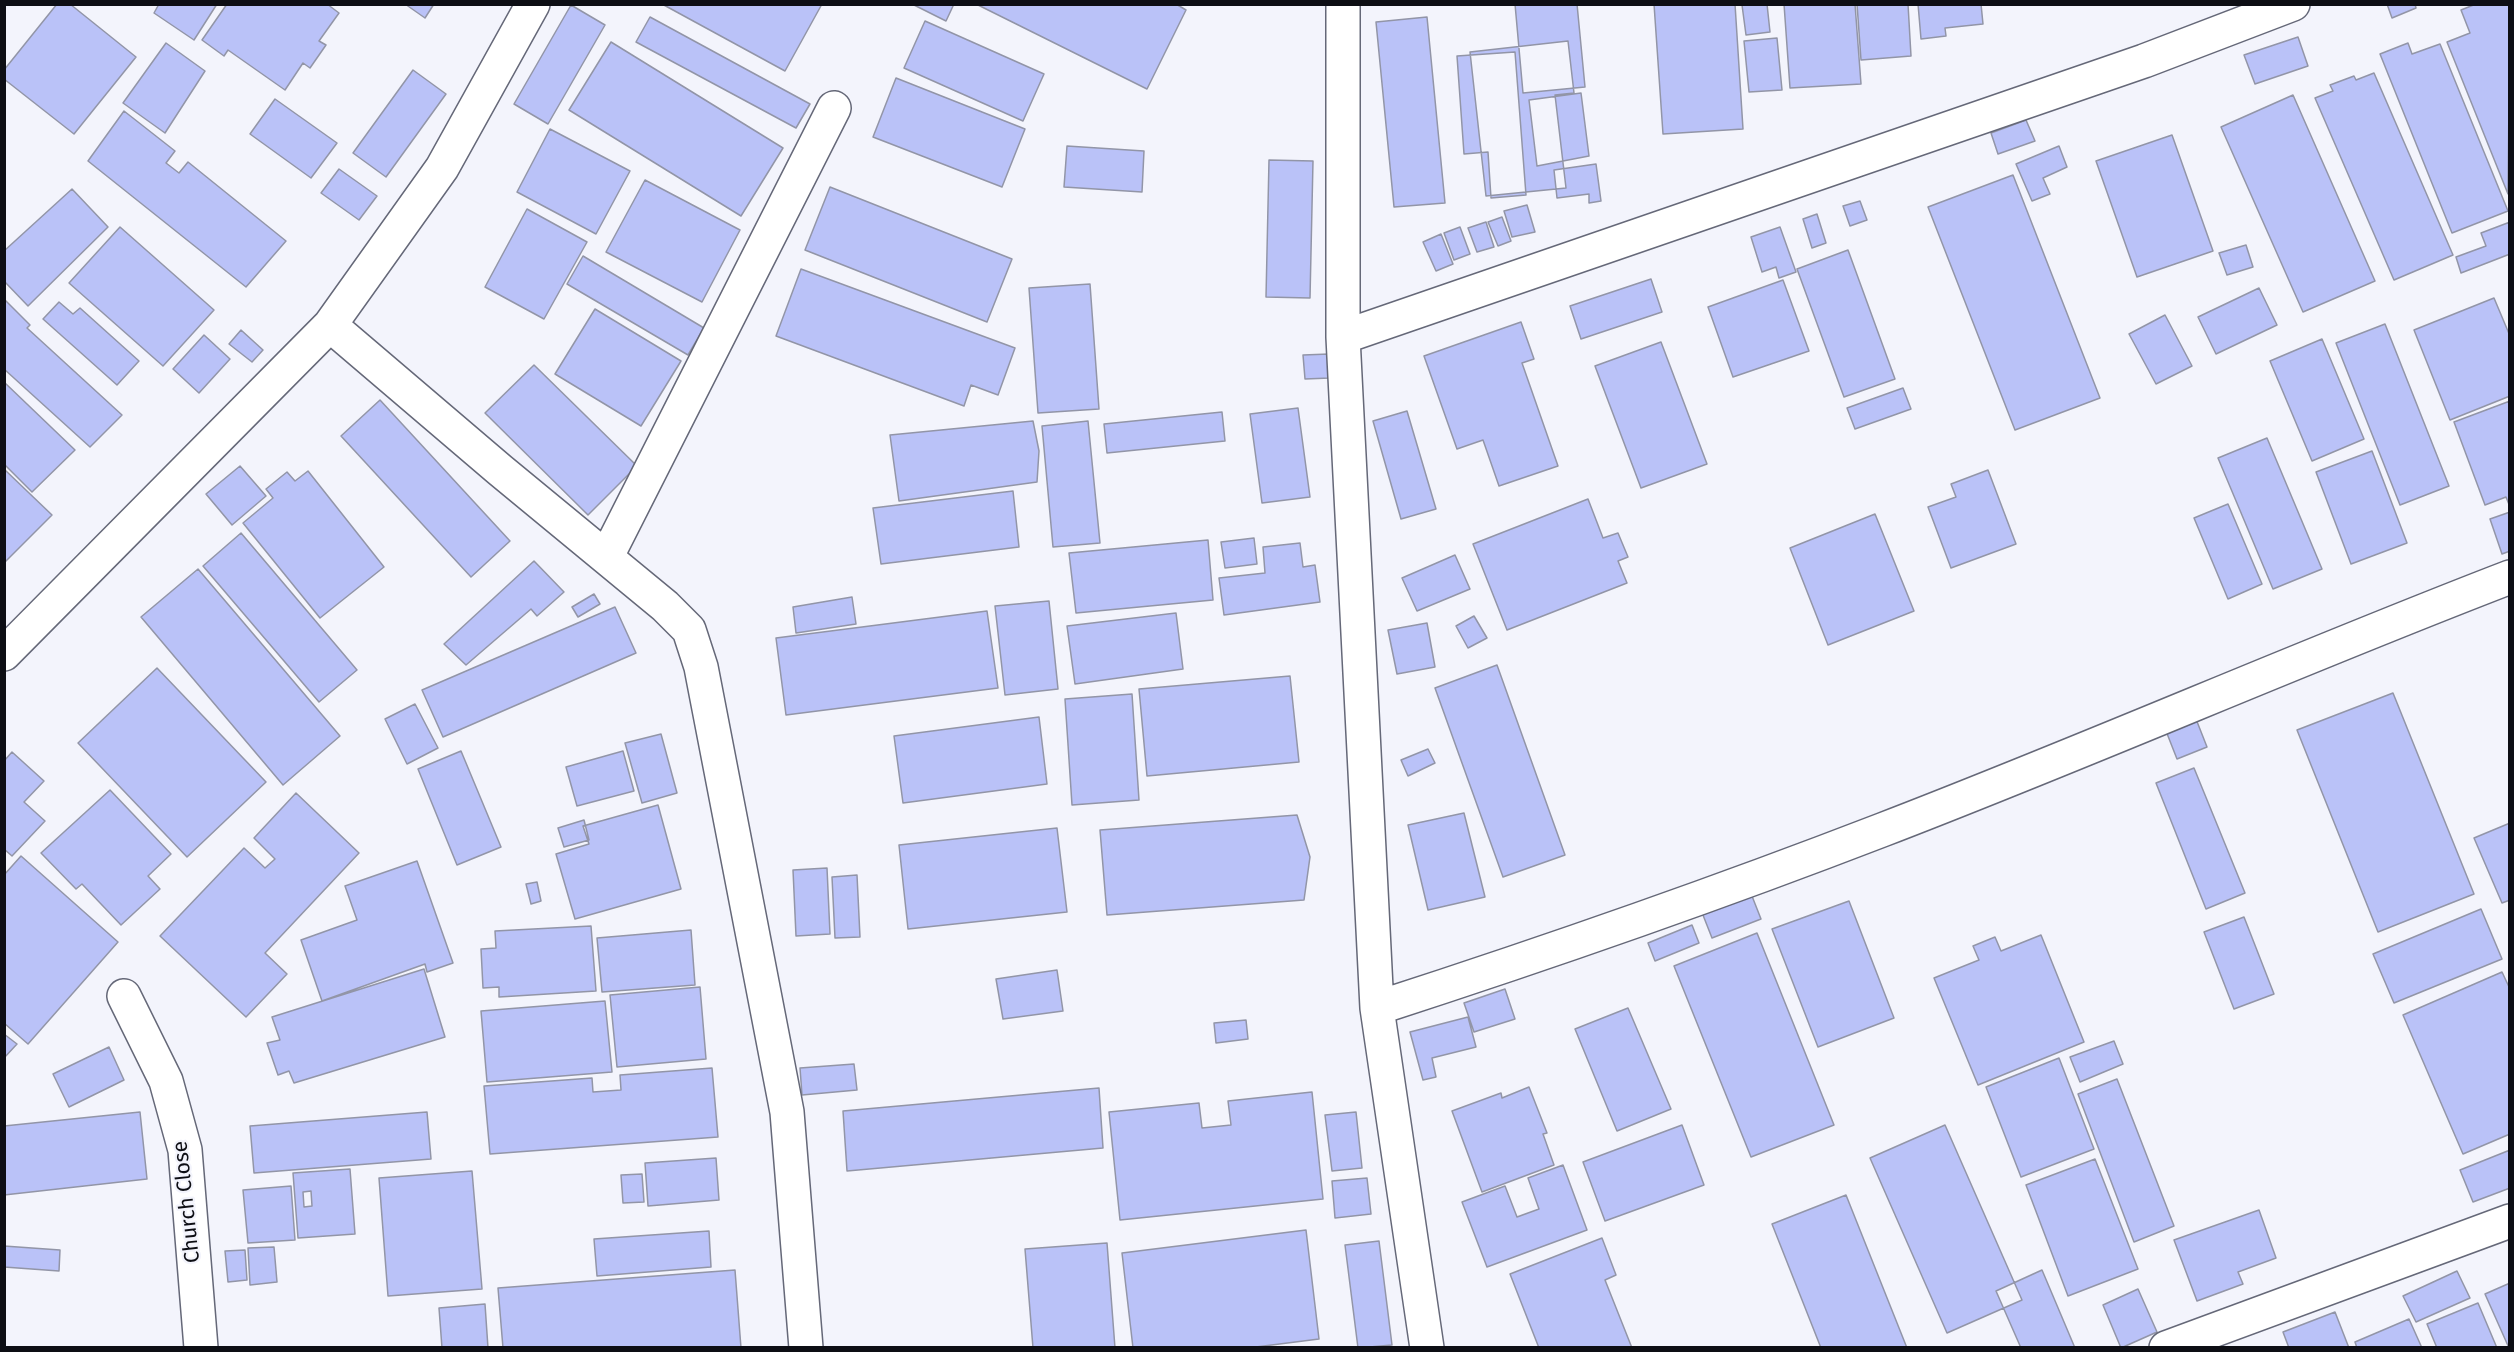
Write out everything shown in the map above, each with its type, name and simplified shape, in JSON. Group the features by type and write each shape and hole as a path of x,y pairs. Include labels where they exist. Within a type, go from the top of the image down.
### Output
{"street":[{"path":"4,654 330,325 442,168 532,4"},
{"path":"1342,4 1343,337 1377,1008 1427,1347"},
{"path":"1343,337 2144,61 2294,4"},
{"path":"607,556 834,108"},
{"path":"330,325 517,484 607,556 689,630 701,667 788,1112 806,1347"},
{"path":"1377,1008 1704,897 1884,829 2351,638 2510,577"},
{"name":"Church Close","path":"124,996 166,1081 185,1150 201,1347"},
{"path":"2166,1347 2510,1221"}],"building":[{"path":"57,4 70,4 136,57 74,134 4,79 4,70"},
{"path":"159,4 217,4 194,40 154,13"},
{"path":"227,4 327,4 339,13 319,41 326,45 310,68 303,63 285,90 228,50 224,56 202,40"},
{"path":"405,4 434,4 425,18"},
{"path":"662,4 822,4 785,71"},
{"path":"912,4 954,4 946,21"},
{"path":"976,4 1176,4 1186,10 1147,89"},
{"path":"1515,4 1577,4 1585,87 1523,93"},
{"path":"1654,4 1735,4 1743,129 1663,134"},
{"path":"1767,4 1770,32 1746,35 1742,5"},
{"path":"1784,4 1855,4 1861,84 1790,88"},
{"path":"1857,4 1908,4 1911,56 1861,60"},
{"path":"1918,4 1981,4 1983,24 1945,28 1946,36 1921,39"},
{"path":"2387,4 2415,4 2416,8 2392,18"},
{"path":"2476,4 2510,4 2508,194 2447,42 2470,33 2461,10"},
{"path":"571,5 605,25 548,124 514,104"},
{"path":"650,17 810,104 796,128 636,42"},
{"path":"1427,17 1445,203 1394,207 1376,22"},
{"path":"925,21 1044,74 1023,121 904,68"},
{"path":"2298,37 2308,66 2255,84 2244,55"},
{"path":"1777,38 1782,90 1749,92 1744,41"},
{"path":"1568,41 1574,93 1555,95 1566,188 1486,196 1470,52"},
{"path":"611,42 783,148 741,216 569,110"},
{"path":"166,43 205,71 165,133 123,103"},
{"path":"2408,43 2412,54 2440,44 2508,211 2452,233 2380,54"},
{"path":"1515,52 1526,195 1491,198 1488,152 1464,154 1457,56"},
{"path":"413,70 446,94 386,177 353,153"},
{"path":"2374,73 2453,255 2394,280 2315,98 2333,91 2330,85 2354,76 2356,80"},
{"path":"896,78 1025,129 1002,187 873,137"},
{"path":"1581,93 1589,156 1537,166 1529,100"},
{"path":"2293,95 2375,281 2303,312 2221,127"},
{"path":"275,99 337,143 311,178 250,134"},
{"path":"124,111 175,151 166,163 179,173 188,162 286,241 246,287 88,161"},
{"path":"2026,120 2035,141 1998,154 1991,133"},
{"path":"550,129 630,171 596,234 517,192"},
{"path":"2172,135 2213,251 2137,277 2096,161"},
{"path":"1067,146 1144,151 1142,192 1064,187"},
{"path":"2059,146 2067,167 2043,178 2050,194 2032,201 2016,164"},
{"path":"1269,160 1313,161 1310,298 1266,297"},
{"path":"1596,164 1601,201 1589,203 1589,194 1557,198 1554,170"},
{"path":"339,169 377,196 359,220 321,193"},
{"path":"2013,175 2100,398 2015,430 1928,207"},
{"path":"645,180 740,230 702,302 606,252"},
{"path":"830,187 1012,259 987,322 805,250"},
{"path":"72,189 108,227 28,306 4,281 4,251"},
{"path":"1860,201 1867,220 1850,226 1843,206"},
{"path":"1527,205 1535,232 1512,237 1504,211"},
{"path":"527,209 587,242 544,319 485,287"},
{"path":"1817,214 1826,243 1812,248 1803,219"},
{"path":"1502,217 1511,241 1498,246 1488,222"},
{"path":"1486,222 1494,247 1477,252 1468,228"},
{"path":"2510,222 2510,254 2461,273 2456,257 2486,246 2481,233"},
{"path":"120,227 214,310 163,366 69,283"},
{"path":"1460,227 1470,254 1454,260 1444,233"},
{"path":"1780,227 1796,272 1779,278 1776,267 1762,272 1751,237"},
{"path":"1441,234 1453,264 1436,271 1423,242"},
{"path":"2246,245 2253,267 2227,275 2219,253"},
{"path":"1848,250 1895,379 1844,397 1797,269"},
{"path":"583,256 704,328 688,355 567,284"},
{"path":"801,269 1015,348 998,395 971,385 964,406 776,336"},
{"path":"1651,279 1662,312 1581,339 1570,306"},
{"path":"1783,280 1809,351 1733,377 1708,307"},
{"path":"1090,284 1099,409 1038,413 1029,288"},
{"path":"2259,288 2277,325 2216,354 2198,317"},
{"path":"2494,298 2510,336 2510,396 2450,420 2414,330"},
{"path":"4,299 30,325 27,328 122,415 90,447 4,369"},
{"path":"59,302 73,314 80,308 139,361 117,385 43,319"},
{"path":"595,309 681,361 641,426 555,374"},
{"path":"2165,315 2192,366 2156,384 2129,334"},
{"path":"1521,322 1534,359 1522,363 1558,466 1499,486 1483,440 1457,449 1424,356"},
{"path":"2385,324 2449,486 2400,505 2336,343"},
{"path":"241,330 263,350 252,362 229,344"},
{"path":"204,335 230,359 199,393 173,369"},
{"path":"2322,339 2364,439 2312,461 2270,361"},
{"path":"1661,342 1707,464 1641,488 1595,366"},
{"path":"1329,354 1330,378 1305,379 1303,355"},
{"path":"534,365 637,466 588,515 485,413"},
{"path":"4,382 75,450 32,492 4,464"},
{"path":"1903,388 1911,409 1855,429 1847,408"},
{"path":"380,400 510,541 471,577 341,436"},
{"path":"2510,401 2510,507 2506,497 2485,505 2454,422"},
{"path":"1298,408 1310,497 1262,503 1250,414"},
{"path":"1407,411 1436,509 1401,519 1373,421"},
{"path":"1222,412 1225,441 1107,453 1104,424"},
{"path":"1033,421 1039,451 1037,482 899,501 890,435"},
{"path":"1088,421 1100,543 1053,547 1042,426"},
{"path":"2267,438 2322,569 2273,589 2218,458"},
{"path":"2372,451 2407,543 2351,564 2316,472"},
{"path":"240,466 266,496 232,525 206,494"},
{"path":"4,469 52,515 4,563"},
{"path":"1988,470 2016,544 1951,568 1928,507 1956,497 1951,484"},
{"path":"308,471 384,567 320,618 243,523 273,498 266,489 287,472 295,481"},
{"path":"1013,491 1019,547 881,564 873,508"},
{"path":"1588,499 1603,538 1618,533 1628,557 1618,561 1627,583 1507,630 1473,544"},
{"path":"2228,504 2262,584 2228,599 2194,518"},
{"path":"2510,512 2510,551 2502,554 2490,519"},
{"path":"1875,514 1914,611 1828,645 1790,548"},
{"path":"241,533 357,670 319,702 203,566"},
{"path":"1254,538 1257,564 1225,568 1221,542"},
{"path":"1208,540 1213,600 1076,613 1069,553"},
{"path":"1300,543 1303,567 1315,565 1320,602 1224,615 1219,578 1265,573 1263,547"},
{"path":"1455,555 1470,589 1417,611 1402,578"},
{"path":"534,561 564,592 537,616 531,609 466,665 444,644"},
{"path":"198,569 340,736 283,785 141,617"},
{"path":"594,594 600,604 578,617 572,607"},
{"path":"852,597 856,624 796,633 793,607"},
{"path":"1049,601 1058,689 1005,695 995,606"},
{"path":"615,607 636,653 443,737 422,690"},
{"path":"987,611 998,688 786,715 776,638"},
{"path":"1176,613 1183,669 1075,684 1067,626"},
{"path":"1474,616 1487,638 1468,648 1456,626"},
{"path":"1427,623 1435,667 1397,674 1388,630"},
{"path":"1497,665 1565,855 1503,877 1435,688"},
{"path":"157,668 266,782 187,857 78,743"},
{"path":"1290,676 1299,762 1147,776 1139,689"},
{"path":"2393,693 2474,894 2378,932 2297,730"},
{"path":"1132,694 1139,800 1072,805 1065,699"},
{"path":"415,704 438,748 407,764 385,719"},
{"path":"1039,717 1047,784 903,803 894,736"},
{"path":"2196,719 2207,747 2177,759 2166,731"},
{"path":"661,734 677,793 642,803 625,743"},
{"path":"1428,749 1435,763 1408,776 1401,760"},
{"path":"461,751 501,847 457,865 418,769"},
{"path":"623,751 634,791 577,806 566,767"},
{"path":"12,752 44,781 24,802 45,821 12,856 4,849 4,761"},
{"path":"2194,768 2245,893 2206,909 2156,783"},
{"path":"110,790 171,854 148,876 160,889 121,925 82,884 76,889 41,853"},
{"path":"296,793 359,853 265,953 287,974 246,1017 160,936 244,848 265,868 275,859 254,838"},
{"path":"658,805 681,889 575,919 556,854 589,844 583,826"},
{"path":"1464,813 1485,897 1428,910 1408,825"},
{"path":"1297,815 1310,857 1304,900 1107,915 1100,830"},
{"path":"584,820 589,840 564,847 558,828"},
{"path":"2510,823 2510,900 2502,903 2474,838"},
{"path":"1057,828 1067,912 908,929 899,845"},
{"path":"21,856 118,942 28,1044 4,1023 4,875"},
{"path":"417,861 453,963 427,972 425,964 322,1001 301,940 357,920 345,886"},
{"path":"827,868 830,934 796,936 793,870"},
{"path":"857,875 860,937 835,938 832,877"},
{"path":"537,882 541,901 531,904 526,884"},
{"path":"1750,891 1761,919 1712,938 1701,910"},
{"path":"1849,901 1894,1018 1818,1047 1772,929"},
{"path":"2481,909 2502,959 2394,1003 2373,954"},
{"path":"2244,917 2274,994 2234,1009 2204,932"},
{"path":"1692,925 1699,943 1655,961 1648,943"},
{"path":"591,926 596,991 499,997 499,987 483,988 481,949 496,948 495,931"},
{"path":"691,930 695,985 602,992 597,938"},
{"path":"1757,933 1834,1125 1751,1157 1674,966"},
{"path":"2041,935 2084,1042 1978,1085 1934,978 1979,960 1973,946 1995,937 2001,951"},
{"path":"424,969 445,1037 294,1083 289,1071 278,1075 267,1043 280,1040 272,1017"},
{"path":"1057,970 1063,1011 1003,1019 996,979"},
{"path":"2502,972 2510,989 2510,1134 2463,1154 2403,1015"},
{"path":"700,987 706,1059 617,1067 610,995"},
{"path":"1505,989 1515,1019 1474,1032 1464,1003"},
{"path":"605,1001 612,1072 487,1082 481,1011"},
{"path":"1628,1008 1671,1109 1617,1131 1575,1029"},
{"path":"1468,1017 1476,1047 1432,1058 1436,1077 1423,1080 1410,1032"},
{"path":"1246,1020 1248,1039 1216,1043 1214,1023"},
{"path":"4,1034 17,1044 4,1058"},
{"path":"2114,1041 2123,1064 2080,1082 2070,1057"},
{"path":"109,1047 124,1080 69,1107 53,1074"},
{"path":"2059,1058 2094,1149 2021,1177 1986,1087"},
{"path":"854,1064 857,1090 802,1095 800,1068"},
{"path":"712,1068 718,1137 490,1154 484,1086 592,1078 593,1092 621,1090 620,1075"},
{"path":"2117,1079 2174,1226 2134,1242 2078,1094"},
{"path":"1529,1087 1547,1133 1543,1134 1554,1165 1482,1192 1452,1111 1501,1093 1502,1098"},
{"path":"1099,1088 1103,1148 847,1171 843,1111"},
{"path":"1312,1092 1323,1199 1120,1220 1109,1112 1199,1103 1202,1128 1231,1125 1228,1101"},
{"path":"140,1112 147,1179 4,1195 4,1126"},
{"path":"427,1112 431,1159 254,1173 250,1126"},
{"path":"1356,1112 1362,1168 1332,1171 1325,1115"},
{"path":"1682,1125 1704,1185 1605,1221 1583,1162"},
{"path":"1945,1125 2022,1300 1947,1333 1870,1158"},
{"path":"2510,1150 2510,1188 2473,1202 2460,1170"},
{"path":"716,1158 719,1200 648,1206 645,1163"},
{"path":"2095,1159 2138,1269 2068,1296 2026,1185"},
{"path":"1563,1165 1587,1230 1487,1267 1462,1202 1505,1186 1517,1217 1539,1209 1528,1178"},
{"path":"350,1169 355,1234 298,1238 293,1173","holes":["311,1191 312,1206 304,1207 303,1192"]},
{"path":"472,1171 482,1289 388,1296 379,1178"},
{"path":"642,1174 644,1202 623,1203 621,1175"},
{"path":"1367,1178 1371,1214 1335,1218 1332,1181"},
{"path":"291,1186 295,1240 248,1243 243,1190"},
{"path":"1846,1195 1907,1348 1821,1348 1772,1224"},
{"path":"2259,1210 2276,1258 2238,1272 2243,1284 2197,1301 2174,1240"},
{"path":"1306,1230 1319,1339 1248,1348 1133,1348 1122,1253"},
{"path":"709,1231 711,1267 597,1276 594,1239"},
{"path":"1602,1238 1616,1275 1605,1280 1632,1348 1539,1348 1510,1274"},
{"path":"1379,1241 1392,1345 1358,1348 1345,1245"},
{"path":"1107,1243 1115,1348 1033,1348 1025,1249"},
{"path":"4,1246 60,1250 59,1271 4,1267"},
{"path":"274,1247 277,1282 250,1285 248,1248"},
{"path":"245,1250 247,1280 228,1282 225,1251"},
{"path":"735,1270 741,1348 503,1348 498,1288"},
{"path":"2042,1270 2075,1348 2021,1348 1996,1291"},
{"path":"2457,1271 2470,1298 2416,1322 2403,1296"},
{"path":"2510,1283 2510,1348 2509,1348 2485,1294"},
{"path":"2138,1289 2157,1332 2121,1348 2103,1305"},
{"path":"2478,1303 2497,1348 2437,1348 2427,1324"},
{"path":"485,1304 488,1348 442,1348 439,1308"},
{"path":"2335,1312 2349,1348 2289,1348 2283,1332"},
{"path":"2409,1319 2422,1348 2357,1348 2355,1342"}]}
